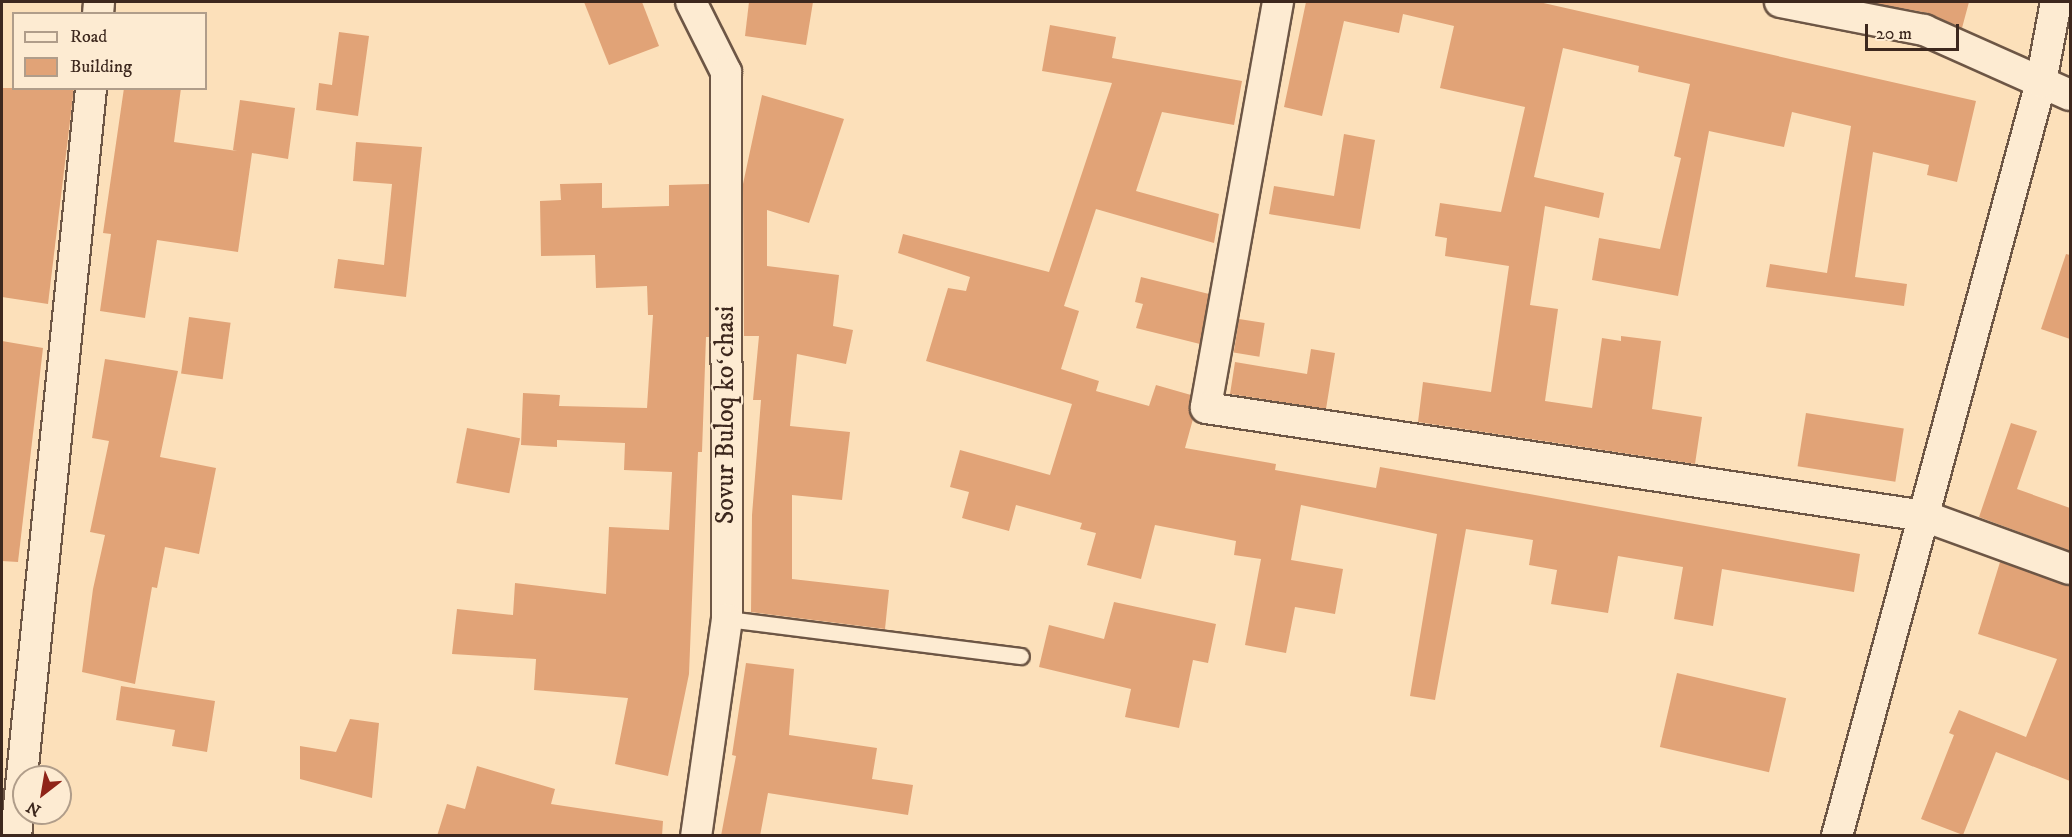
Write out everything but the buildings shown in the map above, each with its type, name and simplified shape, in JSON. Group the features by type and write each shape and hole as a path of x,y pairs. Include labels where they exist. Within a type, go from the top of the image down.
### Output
{"street":[{"name":"Sovur Buloq koʻchasi","path":"691,2 726,72 727,619 696,836"},
{"path":"1278,2 1206,408 1924,516 2070,568"},
{"path":"1780,2 1924,30 2070,95"},
{"path":"1837,836 2041,82 2056,2"},
{"path":"16,836 91,90"}],"lane":[{"path":"727,619 1021,656"}]}
